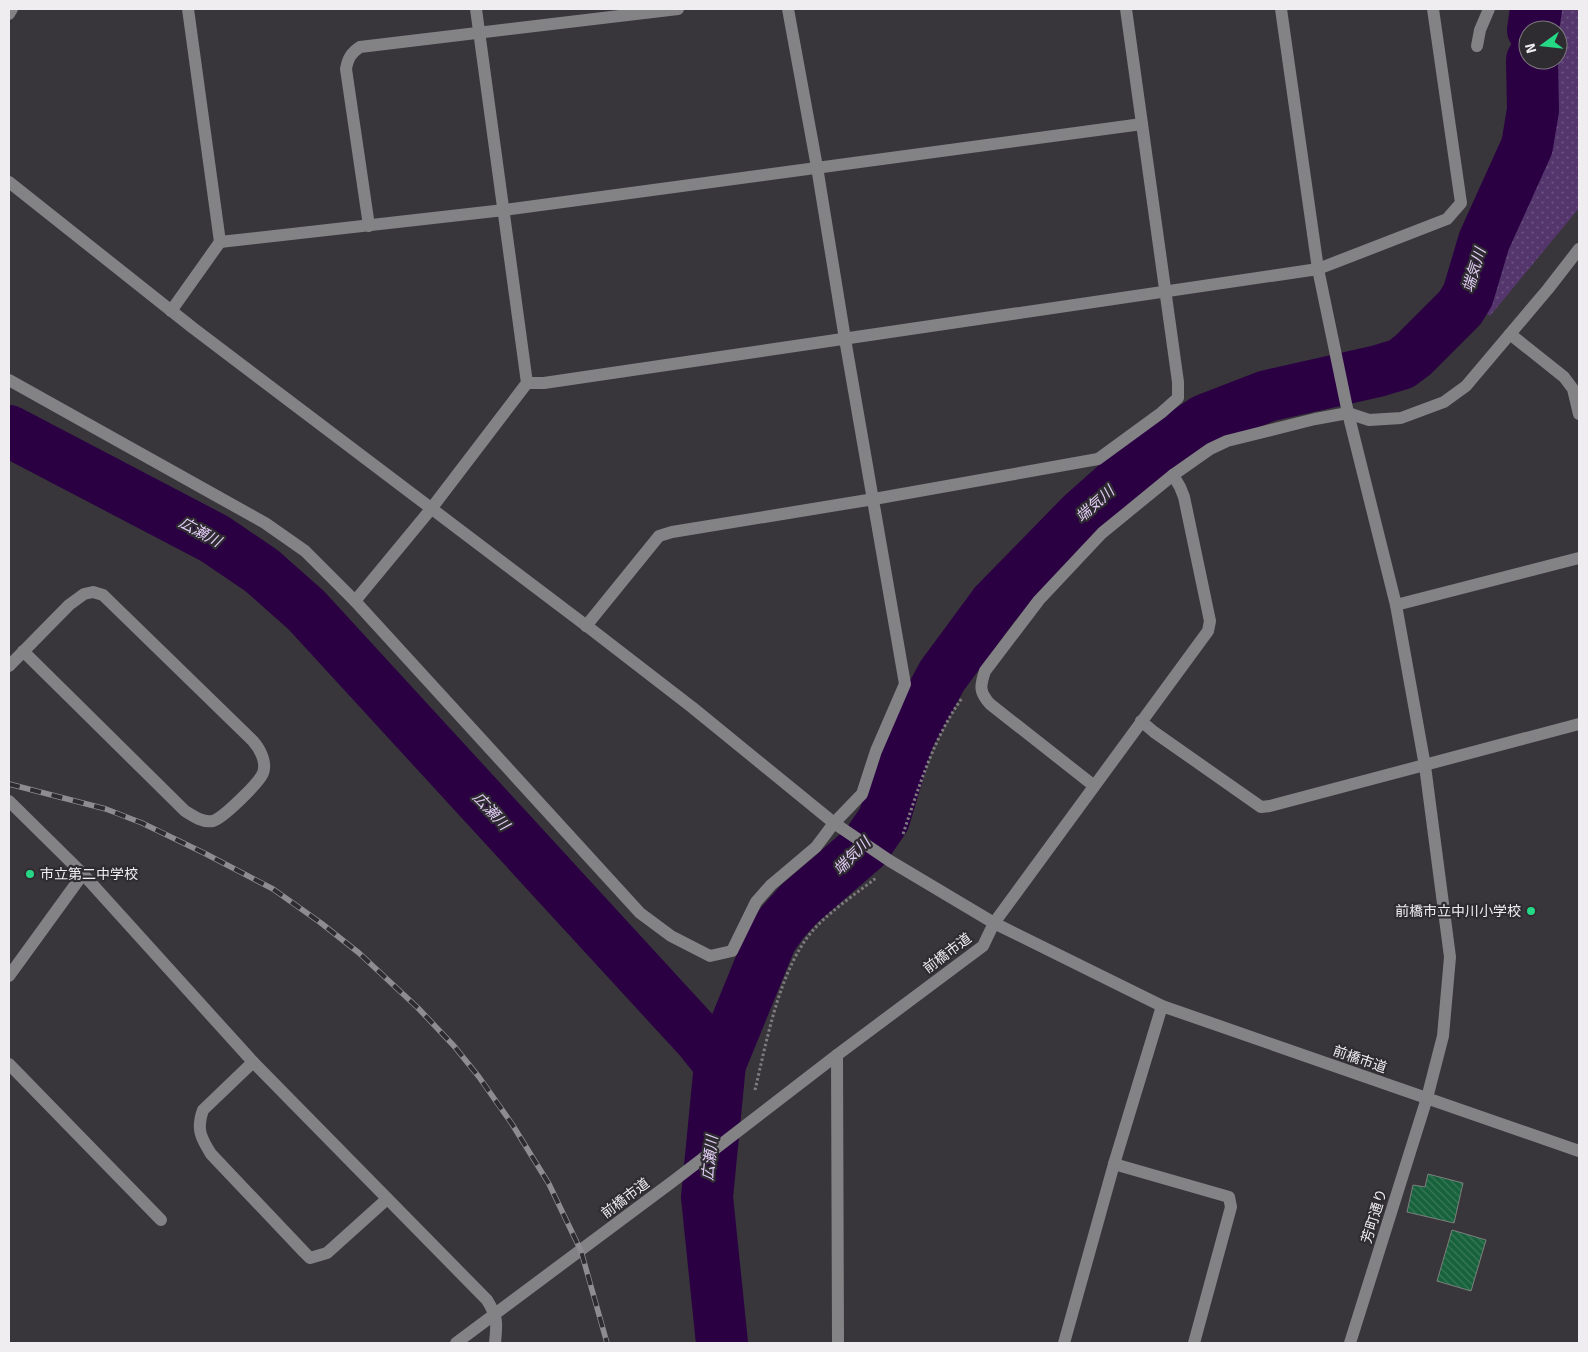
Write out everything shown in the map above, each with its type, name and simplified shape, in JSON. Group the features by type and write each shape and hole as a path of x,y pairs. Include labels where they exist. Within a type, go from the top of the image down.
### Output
{"street":[{"path":"9,14 12,9"},
{"path":"171,311 220,242 188,9"},
{"path":"355,601 432,509 527,383 476,9"},
{"path":"369,226 346,69 348,60 353,52 360,47 678,9"},
{"path":"9,380 265,523 305,552 355,601 640,913 671,936 710,956 732,951 756,902 771,885 816,847 834,823 862,794 876,751 905,684 817,167 788,9"},
{"path":"586,626 659,536 672,532 874,499 1098,459 1161,413 1178,398 1178,382 1126,9"},
{"name":"芳町通り","path":"1281,9 1318,269 1347,407 1396,605 1425,766 1450,957 1443,1036 1427,1098 1350,1343"},
{"path":"527,383 544,383 1318,269 1447,219 1461,203 1433,9"},
{"path":"1477,46 1480,30 1489,9"},
{"path":"220,242 504,210 1142,124"},
{"path":"10,185 171,311 692,708 834,823 890,861 994,923 1208,631 1210,621 1184,497 1173,475"},
{"path":"1094,786 983,697 981,685 985,671 1039,600 1102,534 1173,475 1210,449 1228,441 1315,419 1347,407 1369,420 1401,418 1444,402 1466,386 1579,249"},
{"path":"1510,334 1576,386 1579,414"},
{"path":"1396,605 1579,558"},
{"path":"9,666 23,651 69,606 84,594 93,592 103,595 253,742 264,764 259,780 222,817 214,821 206,821 194,817 184,811 23,651"},
{"path":"1141,721 1261,807 1425,766 1579,724"},
{"path":"9,801 83,874 253,1062 487,1300 495,1314 496,1329 494,1343"},
{"path":"9,976 83,874"},
{"name":"前橋市道","path":"456,1343 983,946 994,923 1162,1006 1579,1151"},
{"path":"1064,1343 1114,1164 1162,1006"},
{"path":"837,1055 838,1343"},
{"path":"253,1062 204,1110 200,1120 200,1136 211,1154 304,1252 310,1258 327,1253 387,1199"},
{"path":"9,1064 160,1220"},
{"path":"1114,1164 1229,1197 1231,1207 1194,1343"}],"path":[{"path":"903,834 928,760 953,711 968,689 981,685"},
{"path":"754,1118 754,1092 775,1007 794,960 816,927 876,877"}],"shaded area":[{"path":"1556,9 1579,9 1579,208 1490,316 1479,306 1541,141 1547,70 1568,70 1568,20 1554,20"}],"building":[{"path":"1428,1174 1463,1183 1454,1223 1407,1212 1413,1185 1425,1187"},
{"path":"1452,1230 1486,1240 1471,1291 1437,1281"}],"waterway":[{"name":"端気川","path":"1534,20 1536,9"},
{"name":"端気川","path":"720,1064 771,939 799,904 865,847 884,819 908,739 942,676 995,604 1082,515 1118,483 1172,442 1205,420 1267,396 1401,364 1413,355 1460,308 1468,295 1484,241 1527,146 1533,110 1532,70"},
{"name":"広瀬川","path":"9,431 215,539 262,571 306,610 700,1039 720,1064 707,1197 722,1343"}],"railway":[{"path":"9,784 106,809 142,823 273,889 359,953 418,1008 454,1046 479,1077 512,1124 549,1184 581,1251 607,1343"}],"place":[{"name":"市立第二中学校","path":"30,874"},
{"name":"前橋市立中川小学校","path":"1531,911"}]}
